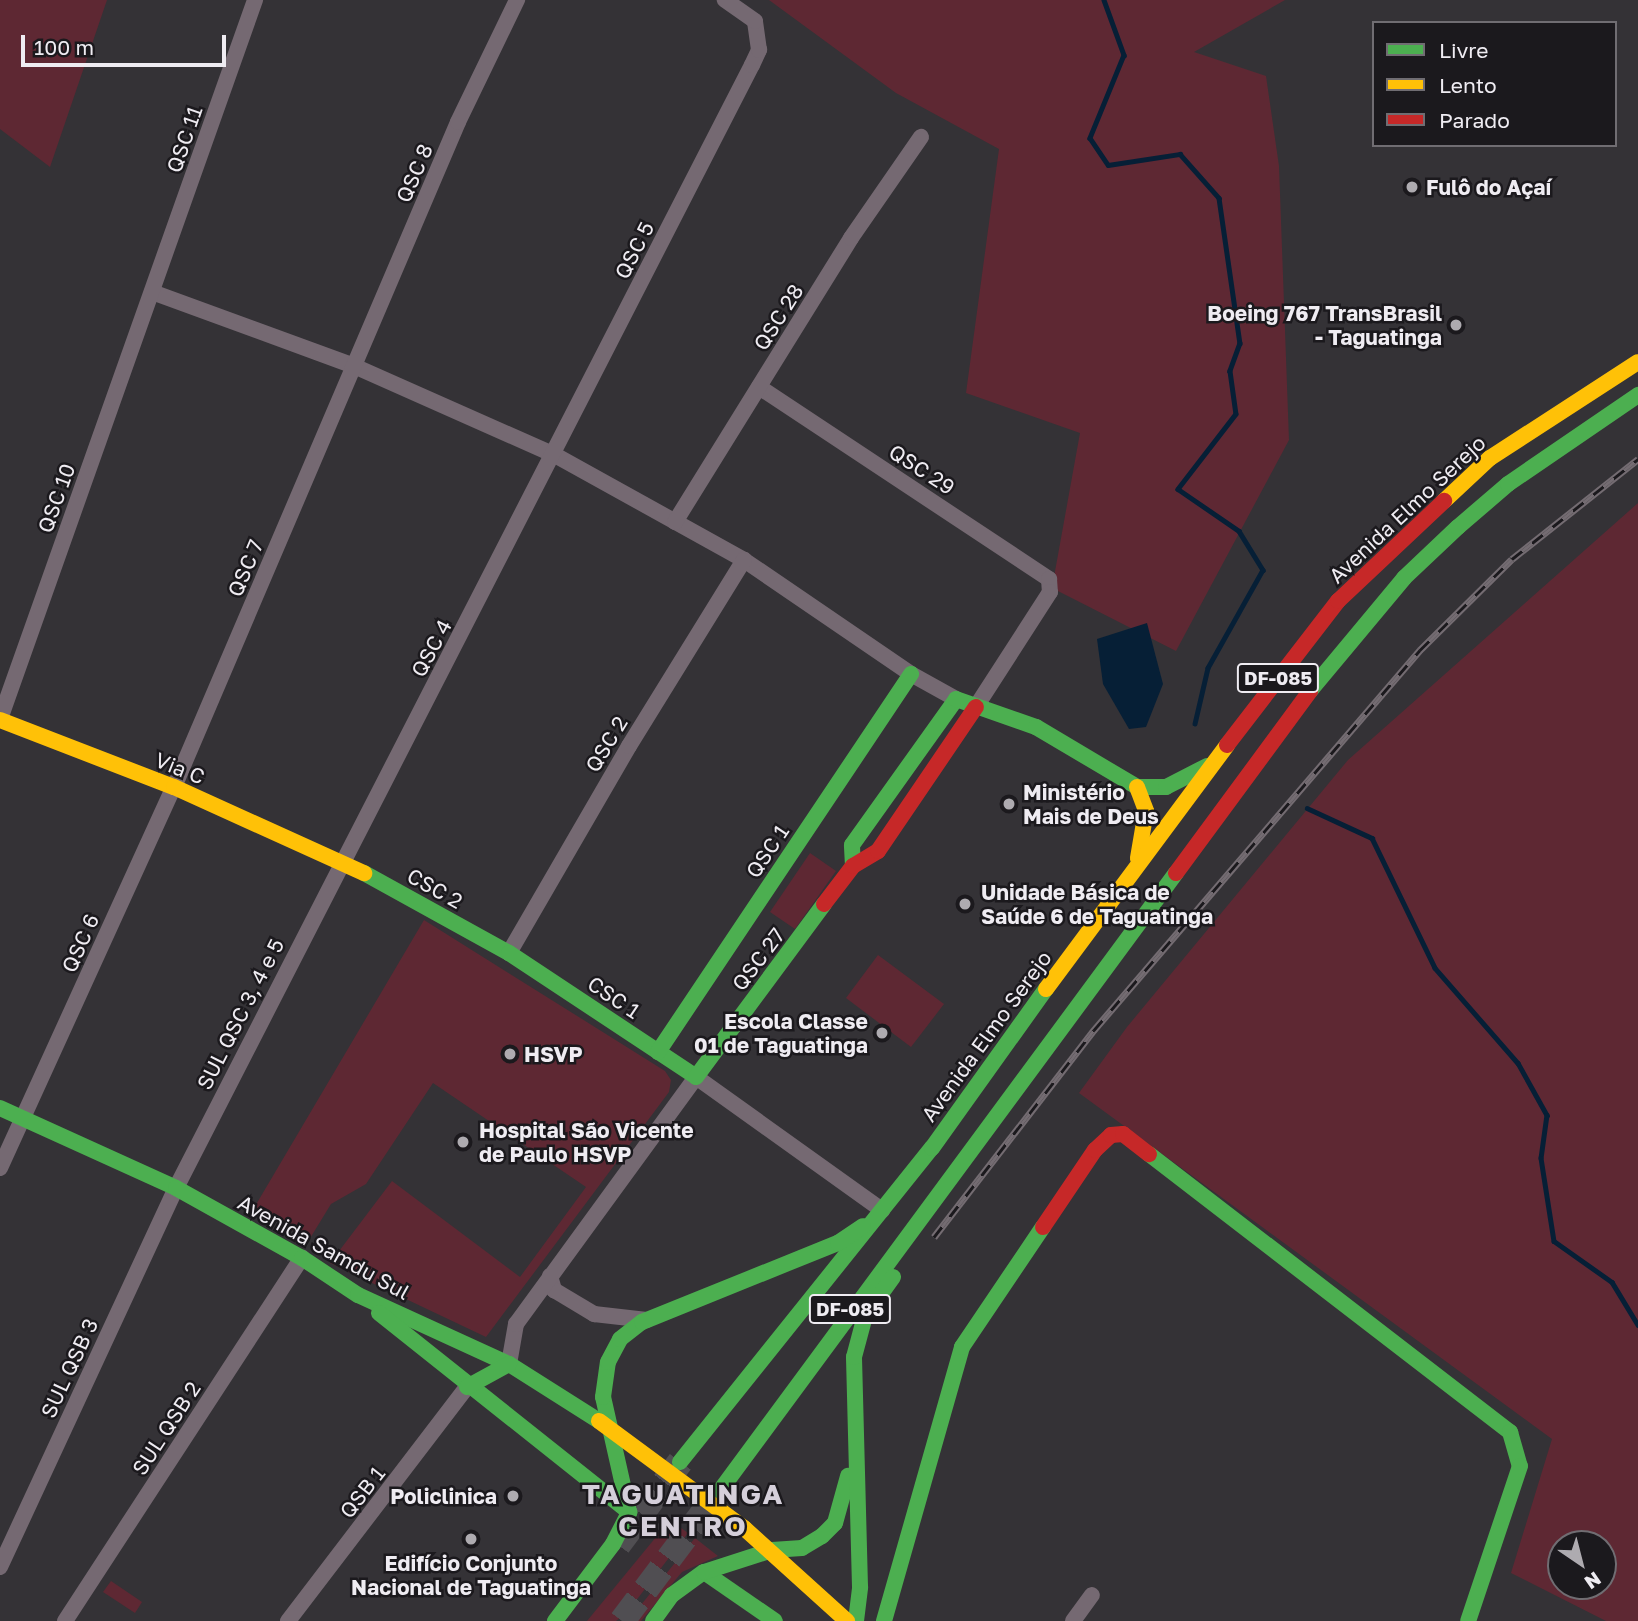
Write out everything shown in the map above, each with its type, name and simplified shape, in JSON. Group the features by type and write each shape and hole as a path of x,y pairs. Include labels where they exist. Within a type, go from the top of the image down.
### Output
{"main road":[{"name":"Avenida Elmo Serejo","path":"680,1462 882,1210 1138,860 1338,601 1409,529 1490,458 1638,362"},
{"name":"DF-085","path":"719,1492 1256,759 1404,578 1508,484 1638,395"},
{"name":"QSC 1","path":"658,1052 911,674"},
{"path":"956,699 1036,727 1137,787 1166,787 1210,765"},
{"name":"QSC 27","path":"853,866 849,854 852,845 956,699"},
{"name":"QSC 27","path":"696,1077 853,866 878,851 976,707"},
{"name":"Via C","path":"0,720 174,787 341,860"},
{"path":"1137,787 1146,811 1138,860"},
{"name":"CSC 2","path":"341,860 509,953"},
{"name":"CSC 1","path":"509,953 696,1077"},
{"name":"Avenida Samdu Sul","path":"0,1108 25,1117 176,1188 302,1258 358,1295 509,1364 613,1430 688,1486 772,1550 848,1621"},
{"path":"856,1621 860,1587 854,1357 865,1316 974,1163 986,1130"},
{"path":"884,1621 962,1347 1102,1140 1123,1133 1510,1432 1520,1466 1468,1621"},
{"path":"555,1621 614,1544 629,1512 613,1430 603,1397 608,1362 620,1339 648,1320 838,1244 882,1210"},
{"path":"358,1295 467,1387 629,1512"},
{"path":"467,1387 509,1364"},
{"path":"653,1621 672,1595 704,1572 772,1550 802,1548 835,1524 857,1435"},
{"path":"704,1572 775,1621"}],"street":[{"name":"QSC 11","path":"152,292 255,0"},
{"name":"QSC 8","path":"354,366 458,122 516,0"},
{"name":"QSC 5","path":"553,454 759,50 755,21 725,0"},
{"name":"QSC 28","path":"675,522 851,238 921,138"},
{"path":"152,292 354,366 553,454 744,560 911,674 956,699"},
{"name":"QSC 10","path":"0,720 152,292"},
{"name":"QSC 7","path":"174,787 354,366"},
{"name":"QSC 29","path":"759,387 1049,579 1050,592 976,707"},
{"name":"QSC 4","path":"341,860 553,454"},
{"name":"QSC 2","path":"509,953 744,560"},
{"name":"QSC 6","path":"0,1168 174,787"},
{"name":"SUL QSC 3, 4 e 5","path":"176,1188 341,860"},
{"path":"509,1364 516,1324 696,1077 882,1210"},
{"name":"SUL QSB 3","path":"0,1567 176,1188"},
{"name":"SUL QSB 2","path":"65,1621 302,1258"},
{"path":"550,1276 554,1290 594,1314 648,1320"},
{"name":"QSB 1","path":"288,1621 467,1387"},
{"path":"1073,1621 1092,1595"}],"shaded area":[{"path":"0,0 107,0 50,167 0,129"},
{"path":"769,0 1285,0 1194,52 1266,76 1279,166 1289,440 1176,651 1052,588 1080,433 966,393 999,149 896,93"},
{"path":"1638,503 1638,1621 1606,1621 1564,1600 1617,1600 1617,1530 1547,1530 1547,1591 1511,1573 1552,1439 1079,1093 1127,1027 1348,760"},
{"path":"810,853 836,871 795,929 770,912"},
{"name":"Hospital São Vicente de Paulo HSVP","path":"424,920 665,1071 671,1080 669,1092 486,1337 330,1263 392,1181 520,1277 586,1187 433,1083 366,1184 331,1204 309,1240 254,1208"},
{"path":"878,955 944,1004 911,1047 846,998"},
{"path":"670,1520 688,1533 628,1611 616,1621 587,1621"},
{"path":"695,1538 718,1556 682,1572 641,1621 628,1621"},
{"path":"111,1581 142,1602 135,1613 103,1592"}],"water":[{"path":"1147,623 1163,684 1146,727 1129,729 1103,684 1097,639"}],"waterway":[{"path":"1104,0 1124,55 1090,138 1108,165 1180,154 1219,198 1240,343 1230,371 1236,414 1178,489 1239,531 1263,570 1208,668 1195,724"},
{"path":"1307,808 1372,838 1435,968 1518,1063 1547,1115 1541,1158 1554,1241 1612,1282 1638,1325"}],"tunnel":[{"path":"618,1545 680,1462"},
{"path":"622,1621 719,1492"}],"railway":[{"path":"934,1237 1094,1030 1420,650 1512,559 1638,459"}],"traffic: fast":[{"path":"1310,691 1404,578 1458,527 1508,484 1638,395"},
{"path":"658,1052 911,674"},
{"path":"853,866 852,845 956,699 1036,727 1137,787 1166,787 1207,766"},
{"path":"364,873 509,953 696,1077 824,904"},
{"path":"719,1492 1176,873"},
{"path":"680,1462 932,1148 1046,989"},
{"path":"0,1108 176,1188 302,1258 358,1295 509,1364 599,1421"},
{"path":"1149,1154 1510,1432 1520,1466 1468,1621"},
{"path":"555,1621 613,1544 629,1512 603,1397 608,1362 620,1339 642,1322 838,1243 863,1226"},
{"path":"884,1621 962,1347 1043,1227"},
{"path":"856,1621 860,1587 854,1357 865,1316 893,1277"},
{"path":"379,1313 629,1512"},
{"path":"467,1387 509,1364"},
{"path":"653,1621 672,1595 704,1572 772,1550 802,1548 822,1536 835,1523 848,1476"},
{"path":"704,1572 775,1621"}],"traffic: slow":[{"path":"1444,501 1490,458 1638,362"},
{"path":"0,720 174,787 364,873"},
{"path":"1046,989 1227,745"},
{"path":"1137,787 1146,811 1138,858"},
{"path":"599,1421 744,1528 847,1621"}],"traffic: jam":[{"path":"1227,745 1338,601 1444,501"},
{"path":"1176,873 1310,691"},
{"path":"824,904 853,866 878,851 976,707"},
{"path":"1043,1227 1095,1150 1111,1135 1123,1134 1149,1154"}],"place":[{"name":"Fulô do Açaí","path":"1412,187"},
{"name":"Boeing 767 TransBrasil - Taguatinga","path":"1456,325"},
{"name":"Ministério Mais de Deus","path":"1009,804"},
{"name":"Unidade Básica de Saúde 6 de Taguatinga","path":"965,904"},
{"name":"Escola Classe 01 de Taguatinga","path":"882,1033"},
{"name":"HSVP","path":"510,1054"},
{"name":"Hospital São Vicente de Paulo HSVP","path":"463,1142"},
{"name":"Policlinica","path":"513,1496"},
{"name":"Edifício Conjunto Nacional de Taguatinga","path":"471,1539"}],"district":[{"name":"TAGUATINGA CENTRO","path":"683,1510"}]}
